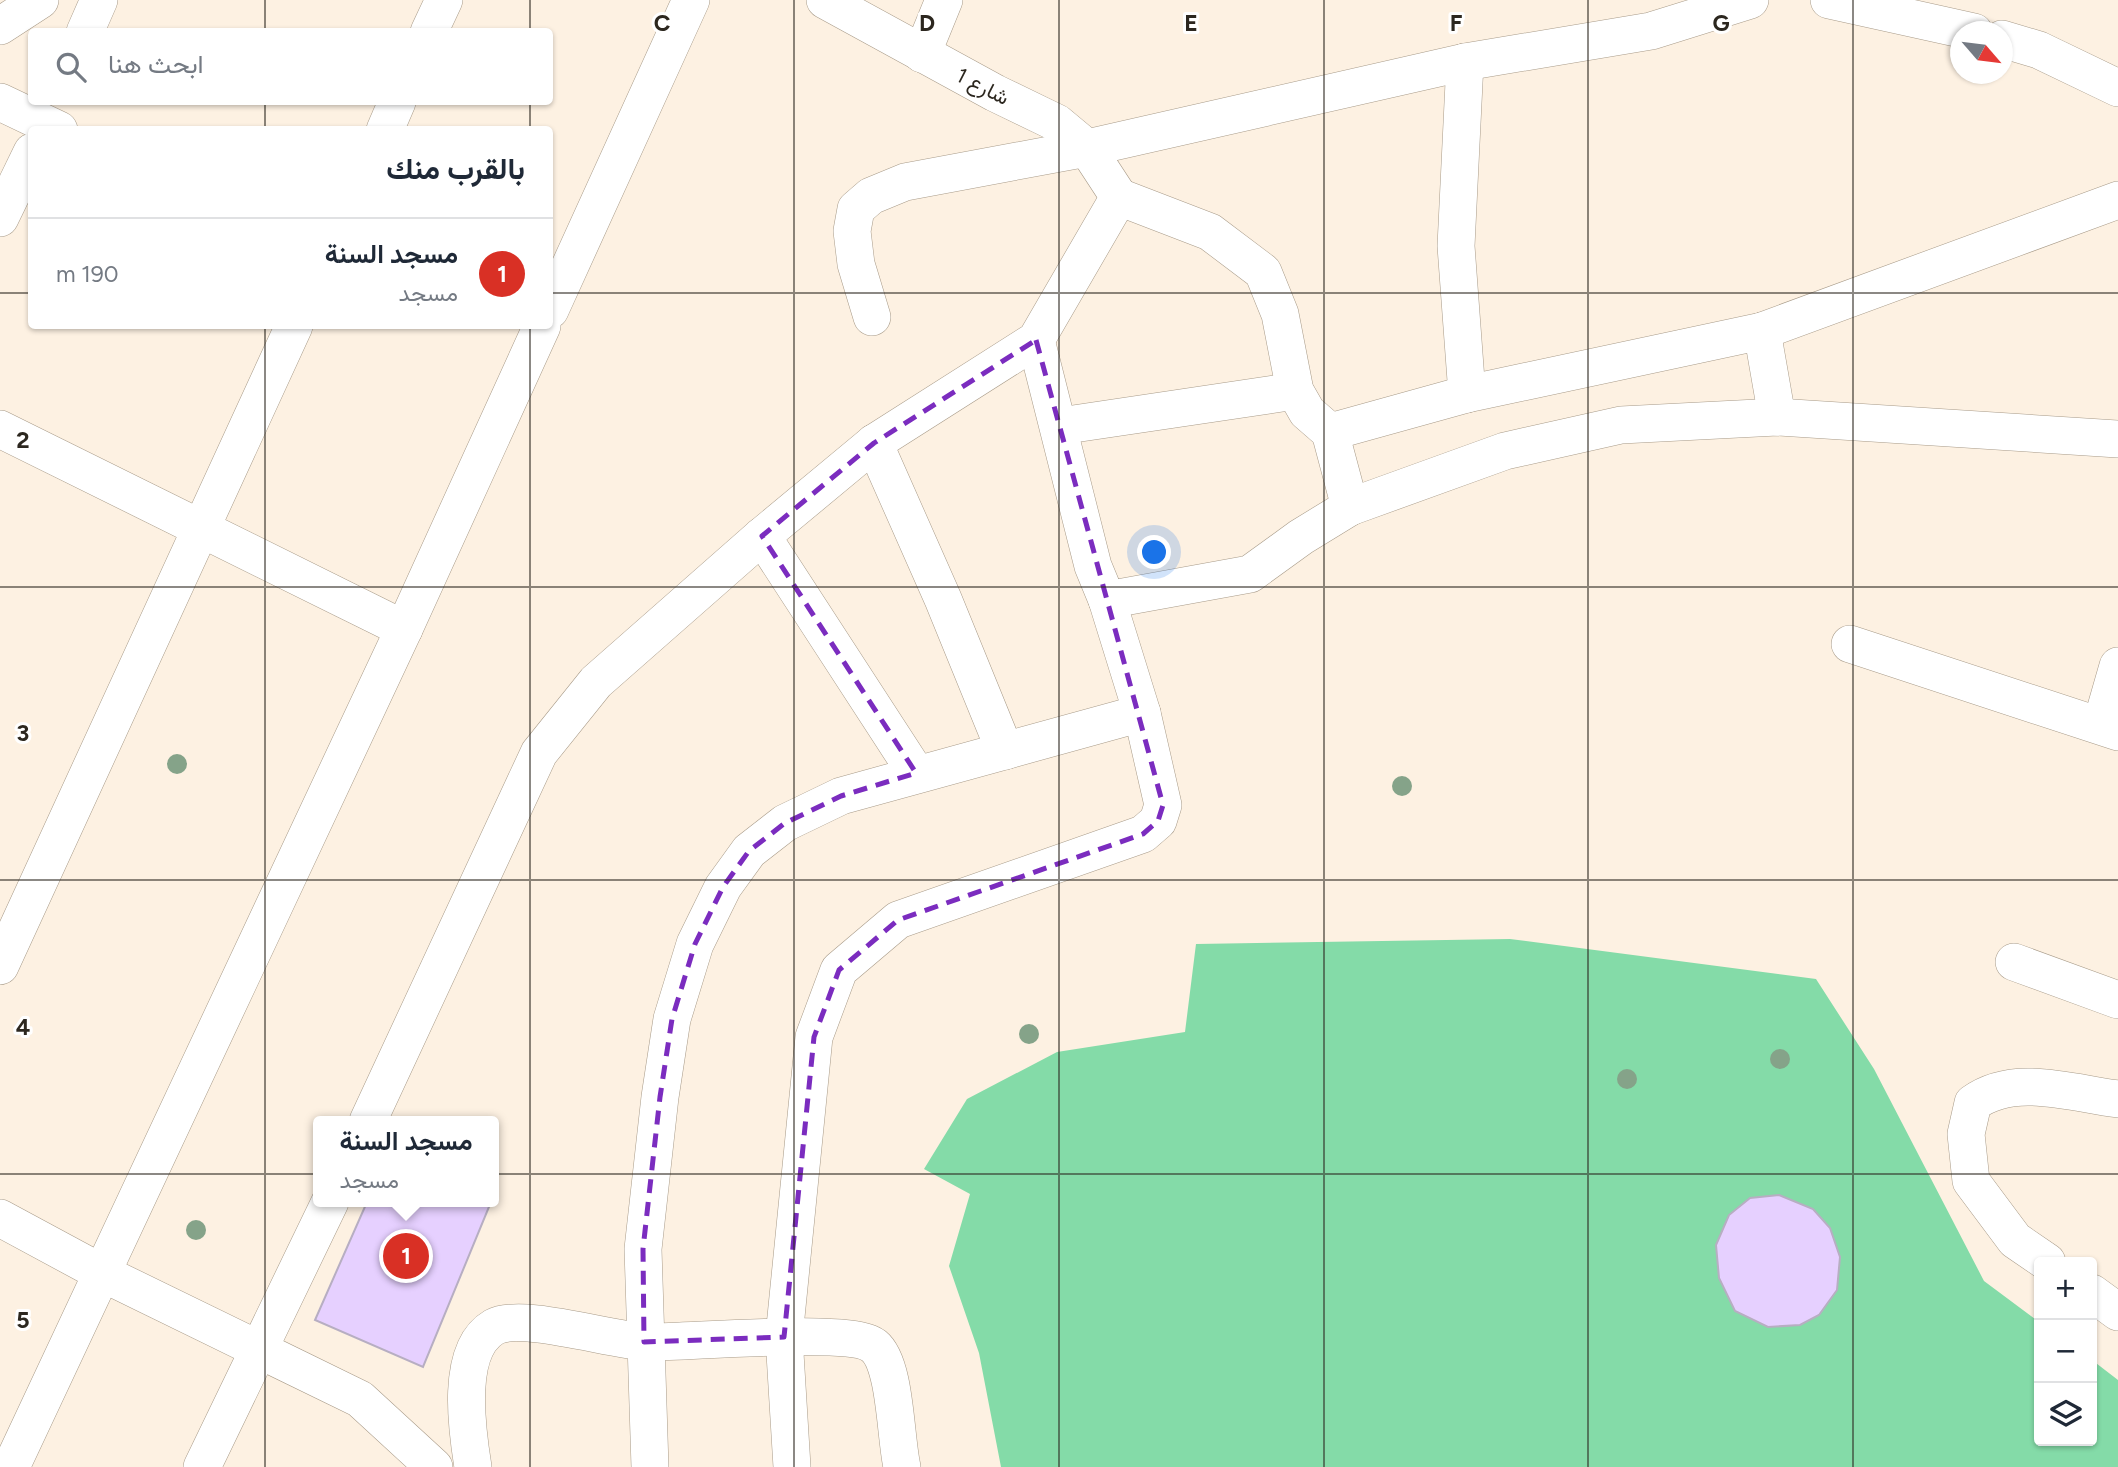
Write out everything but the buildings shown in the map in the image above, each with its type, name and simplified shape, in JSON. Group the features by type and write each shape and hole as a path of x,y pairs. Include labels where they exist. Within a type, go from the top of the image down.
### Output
{"street":[{"path":"0,26 40,0"},
{"path":"87,28 99,0"},
{"path":"431,28 444,0"},
{"path":"553,303 691,0"},
{"name":"شارع 1","path":"825,0 922,54 1057,123 1087,148 1119,197"},
{"path":"922,54 944,0"},
{"path":"872,317 856,264 852,231 856,209 871,196 905,182 1087,148 1465,62 1651,31 1750,0"},
{"path":"1829,0 1950,27"},
{"path":"2013,42 2039,50 2118,88"},
{"path":"1465,62 1456,246 1467,394"},
{"path":"0,102 44,126"},
{"path":"387,126 396,105"},
{"path":"0,218 28,163"},
{"path":"370,1116 539,753 596,682 762,536 874,443 1036,340 1119,197 1159,215 1210,232 1263,272 1280,314 1295,391 1307,412 1330,432 1350,507"},
{"path":"1330,432 1467,394 1762,331 2118,200"},
{"path":"0,966 293,329"},
{"path":"11,1467 404,629 541,329"},
{"path":"1762,331 1777,417"},
{"path":"792,1467 784,1337 814,1037 839,970 898,920 1143,834 1158,821 1163,805 1142,713 1107,600 1093,566 1060,426 1036,340"},
{"path":"1060,426 1295,391"},
{"path":"1107,600 1250,574 1301,537 1350,507 1505,452 1621,425 1777,417 2118,439"},
{"path":"0,429 404,629"},
{"path":"874,443 943,599 1004,751"},
{"path":"762,536 916,773"},
{"path":"1850,644 2110,728 2118,666"},
{"path":"650,1467 643,1249 660,1097 672,1019 695,944 723,887 749,851 785,823 841,796 916,773 1142,713"},
{"path":"2014,962 2118,1000"},
{"path":"2040,1257 2015,1240 1970,1181 1966,1134 1973,1103 1985,1094 2012,1086 2118,1099"},
{"path":"202,1467 261,1350 328,1207"},
{"path":"0,1218 102,1273 360,1399 434,1467"},
{"path":"2097,1297 2118,1312"},
{"path":"473,1467 465,1392 474,1349 494,1327 510,1324 541,1325 645,1342 784,1337 856,1339 870,1343 882,1353 890,1372 895,1434 902,1467"}],"highlighted area":[{"path":"1036,340 1163,805 1158,821 1143,834 898,920 839,970 814,1037 784,1337 644,1342 643,1249 660,1097 672,1019 695,944 723,887 749,851 785,823 841,796 916,773 762,536 874,443"}],"green space":[{"path":"1510,939 1816,979 1874,1069 1984,1281 2034,1318 2034,1446 2097,1446 2097,1364 2118,1380 2118,1467 1001,1467 979,1353 949,1266 970,1194 924,1169 967,1099 1057,1052 1185,1032 1196,944"}],"place":[{"name":"مسجد السنة","path":"406,1256"}]}
